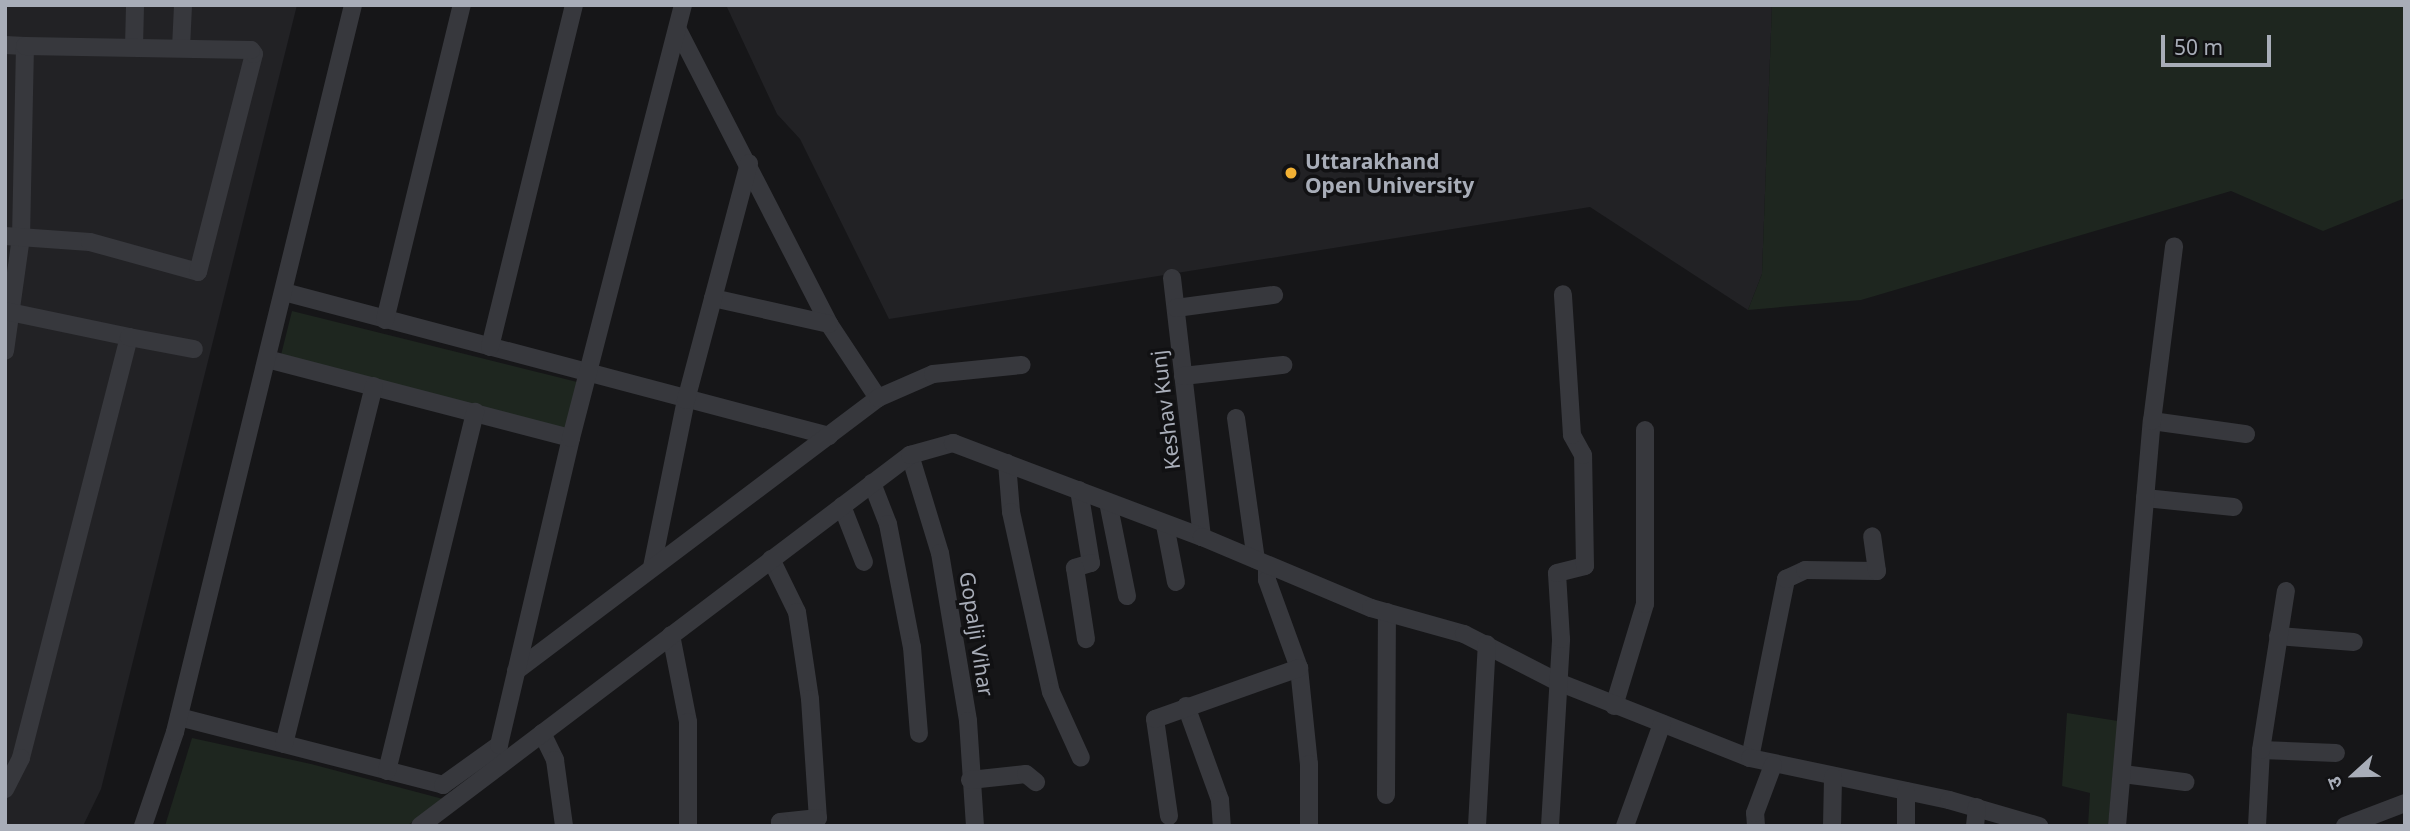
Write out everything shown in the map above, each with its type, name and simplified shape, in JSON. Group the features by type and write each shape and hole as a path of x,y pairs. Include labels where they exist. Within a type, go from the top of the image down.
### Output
{"street":[{"path":"134,47 135,5"},
{"path":"181,48 183,5"},
{"path":"143,826 179,717 353,5"},
{"path":"385,320 462,5"},
{"path":"490,347 574,5"},
{"path":"179,717 443,785 451,783 499,745 571,438 683,5"},
{"path":"678,30 749,163 829,324 878,398"},
{"path":"5,45 254,51 198,272 90,242 13,237"},
{"path":"5,351 25,46"},
{"path":"652,567 686,400 749,163"},
{"path":"2117,826 2152,421 2174,246"},
{"name":"Keshav Kunj","path":"1172,278 1202,537"},
{"path":"284,292 829,436"},
{"path":"1550,826 1562,639 1557,573 1585,566 1583,456 1573,435 1563,294"},
{"path":"1176,308 1274,295"},
{"path":"713,298 829,324"},
{"path":"9,312 194,349"},
{"path":"5,789 129,337"},
{"path":"268,359 571,438"},
{"path":"516,671 878,398 933,374 1022,365"},
{"path":"1184,376 1283,365"},
{"path":"284,744 374,386"},
{"path":"387,771 475,412"},
{"path":"1236,418 1261,562 1299,668 1309,764 1309,826"},
{"path":"2152,421 2246,434"},
{"path":"1614,706 1645,604 1645,430"},
{"path":"420,826 910,455 953,443 1202,537 1387,612 1487,644 1558,682 1750,758 1977,807 2039,826"},
{"name":"Gopalji Vihar","path":"910,455 940,553 968,721 975,826"},
{"path":"1007,463 1012,512 1051,692 1081,758"},
{"path":"872,483 888,524 912,647 919,734"},
{"path":"1079,490 1091,563 1075,568 1086,639"},
{"path":"2145,498 2234,507"},
{"path":"1108,502 1127,596"},
{"path":"842,506 864,562"},
{"path":"1165,525 1176,582"},
{"path":"1750,758 1786,579 1805,570 1877,571 1872,536"},
{"path":"771,559 797,612 810,699 818,818 780,822 780,826"},
{"path":"2257,826 2261,750 2286,591"},
{"path":"1386,794 1387,612"},
{"path":"671,635 688,722 688,826"},
{"path":"2278,636 2354,642"},
{"path":"1477,826 1487,644"},
{"path":"1169,816 1155,719 1299,668"},
{"path":"1186,706 1220,800 1222,826"},
{"path":"1625,826 1662,724"},
{"path":"542,733 555,760 564,826"},
{"path":"2261,750 2336,753"},
{"path":"1756,826 1755,813 1773,765"},
{"path":"970,780 1026,774 1037,782"},
{"path":"2123,774 2185,782"},
{"path":"1832,826 1833,777"},
{"path":"1906,791 1906,826"},
{"path":"2345,826 2405,803"},
{"path":"1975,826 1977,807"}],"shaded area":[{"path":"5,5 297,5 101,789 83,826 5,826"},
{"name":"Uttarakhand Open University","path":"726,5 1772,5 1762,274 1748,310 1590,207 889,319 800,139 777,114"},
{"path":"1772,5 2405,5 2405,198 2323,231 2231,191 1861,300 1748,310 1762,274"},
{"path":"292,311 579,383 567,430 280,359"},
{"path":"2067,713 2118,721 2108,826 2088,826 2090,793 2062,786"},
{"path":"192,738 311,764 443,799 407,826 165,826"}],"place":[{"name":"Uttarakhand Open University","path":"1291,173"}]}
